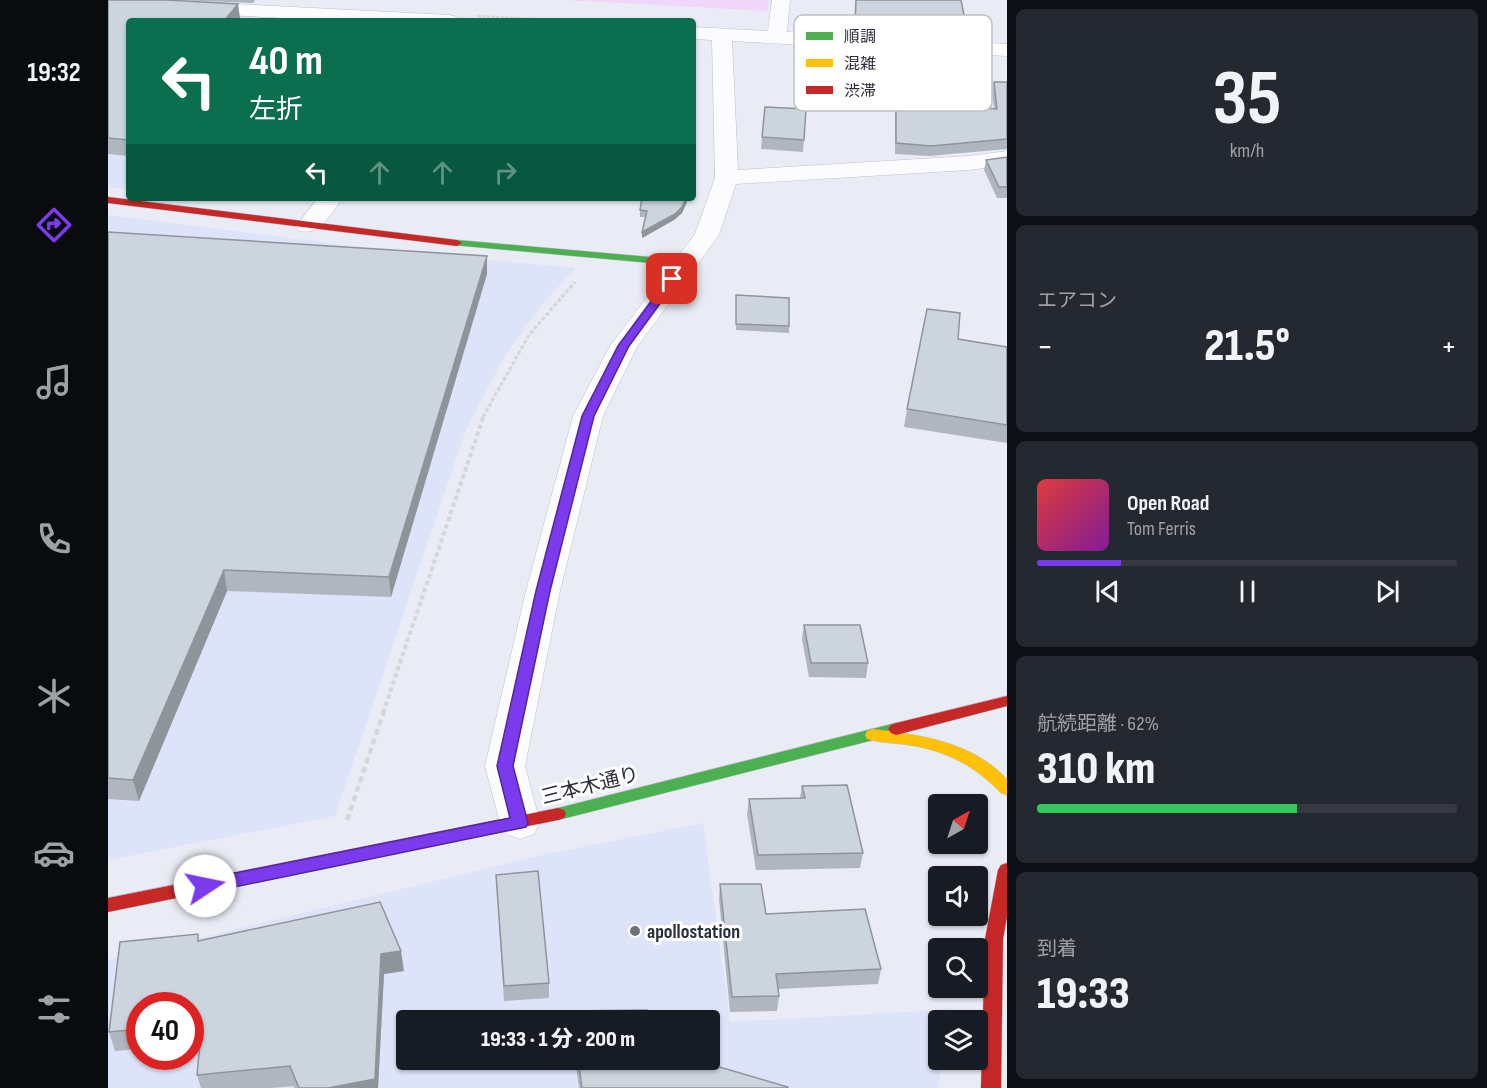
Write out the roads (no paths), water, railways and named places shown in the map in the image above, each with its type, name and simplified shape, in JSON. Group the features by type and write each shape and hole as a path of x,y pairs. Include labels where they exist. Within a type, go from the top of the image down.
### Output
{"main road":[{"path":"108,200 498,248 684,263"},
{"name":"三本木通り","path":"108,905 520,823 1007,701"},
{"path":"873,735 906,738 955,751 987,767 999,777 1007,789"},
{"path":"991,1088 994,939 1007,870"},
{"path":"1000,1088 1005,1060"}],"street":[{"path":"777,37 781,0"},
{"path":"108,3 393,18"},
{"path":"696,33 794,38"},
{"path":"520,823 505,766 543,591 588,416 624,346 706,235 727,178 722,34"},
{"path":"992,49 1007,50"},
{"path":"727,178 969,163 1007,158"},
{"path":"308,226 328,201"}],"place":[{"name":"apollostation","path":"635,931"}]}
